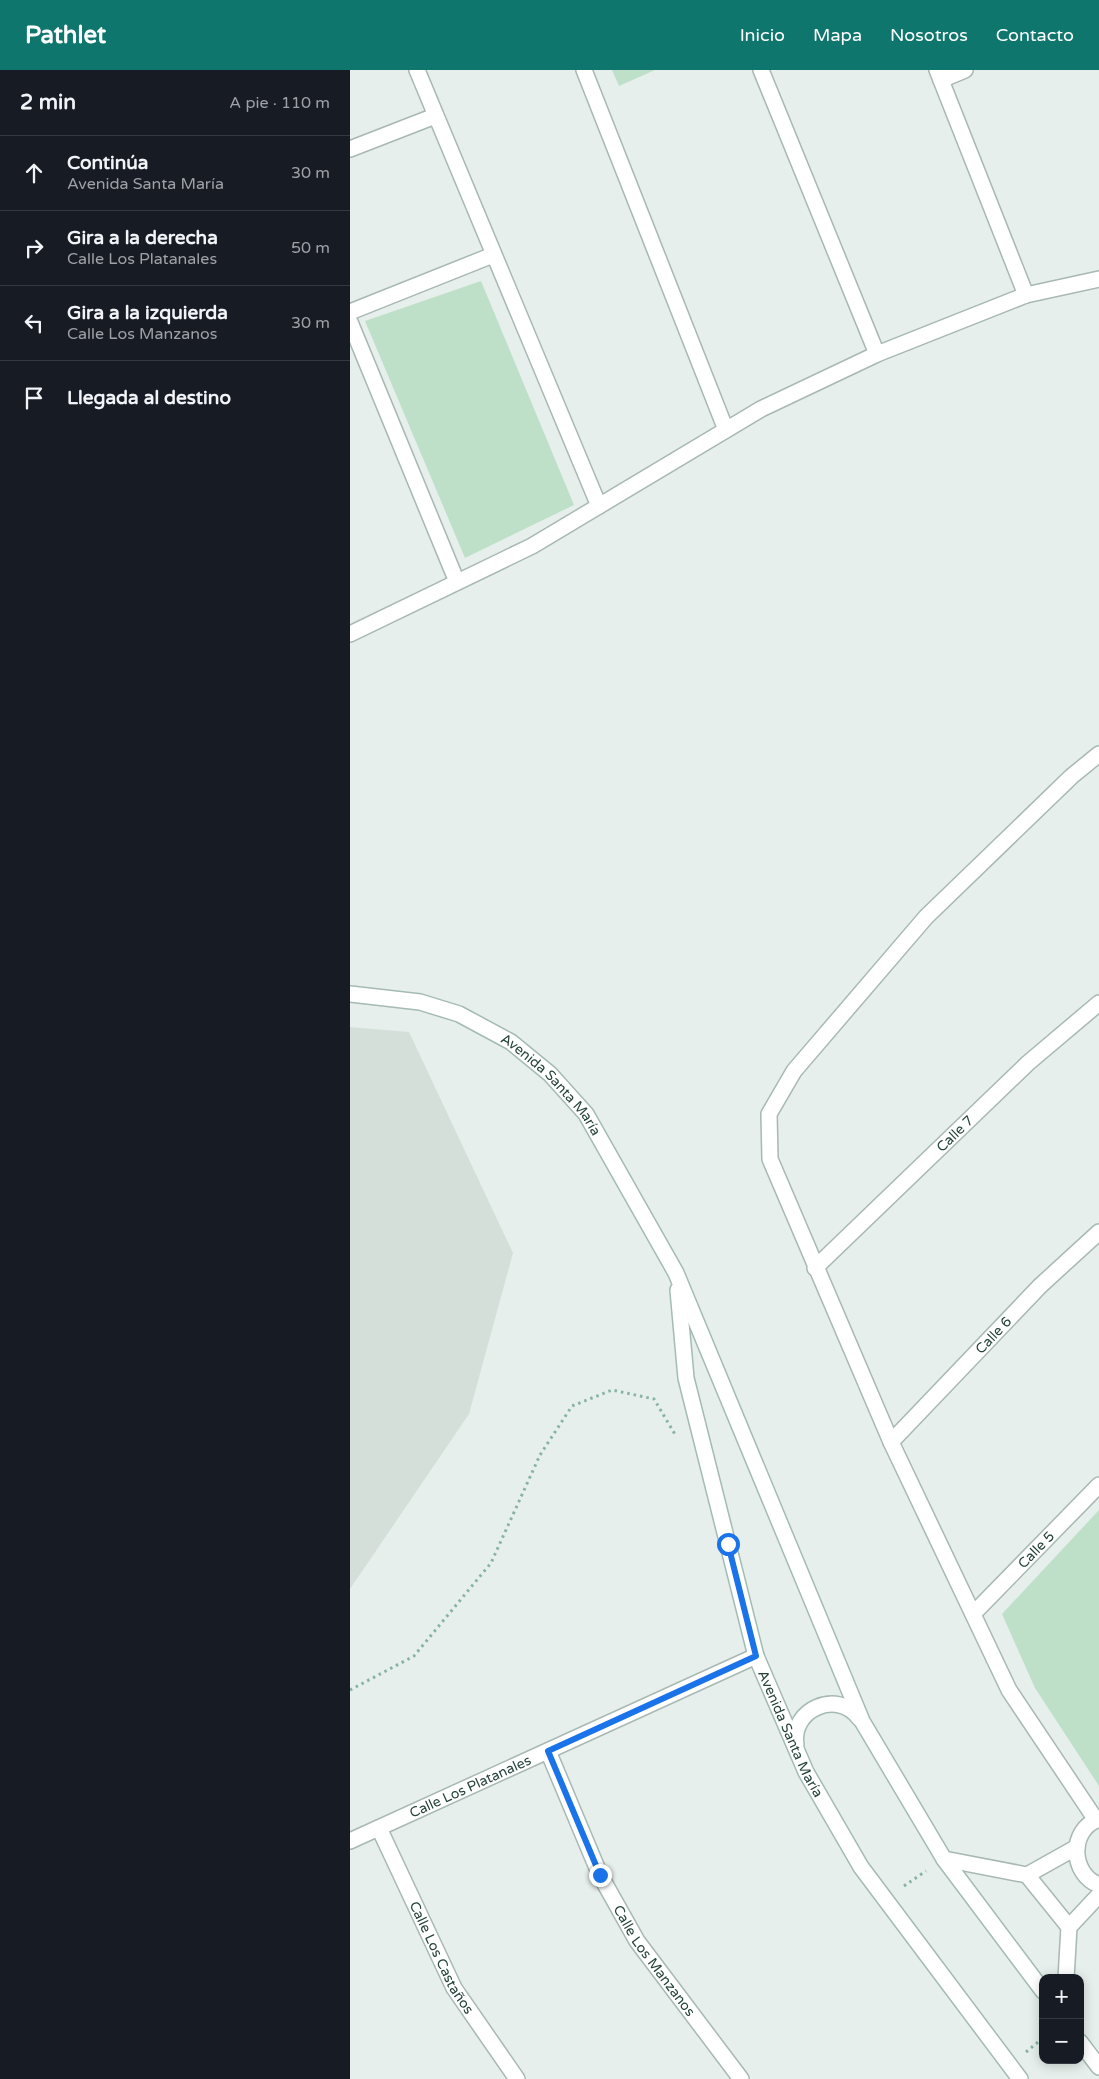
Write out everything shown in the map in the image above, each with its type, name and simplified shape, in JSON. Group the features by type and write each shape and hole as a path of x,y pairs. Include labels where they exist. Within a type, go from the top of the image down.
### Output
{"street":[{"path":"417,70 493,255 600,506"},
{"path":"584,70 726,430"},
{"path":"761,70 877,354"},
{"path":"965,70 939,75 1026,295"},
{"path":"350,149 435,116"},
{"path":"350,312 493,255"},
{"path":"350,634 532,546 761,409 877,354 1026,295 1099,279"},
{"path":"350,322 457,582"},
{"path":"1099,754 1072,776 926,918 794,1071 769,1114 770,1159 890,1442 1009,1690 1097,1819 1080,1836 1076,1847 1080,1868 1086,1877 1099,1885"},
{"name":"Avenida Santa María","path":"350,994 420,1002 459,1014 511,1042 550,1074 586,1114 676,1273 862,1721 944,1859 1039,1987"},
{"name":"Calle 7","path":"815,1268 1028,1063 1099,1003"},
{"name":"Calle 6","path":"890,1442 1040,1286 1099,1232"},
{"name":"Avenida Santa María","path":"676,1273 686,1378 756,1656 806,1772 861,1867 1020,2079"},
{"name":"Calle 5","path":"973,1614 1099,1485"},
{"name":"Calle Los Platanales","path":"350,1841 756,1656"},
{"path":"796,1749 797,1728 808,1712 817,1706 832,1704 847,1708 856,1713 862,1721"},
{"name":"Calle Los Manzanos","path":"548,1751 600,1875 637,1941 741,2079"},
{"name":"Calle Los Castaños","path":"379,1828 454,1988 517,2079"},
{"path":"944,1859 1027,1875 1076,1847"},
{"path":"1027,1875 1069,1928"},
{"path":"1066,1974 1069,1928 1099,1894"},
{"path":"1084,2047 1099,2067"}],"path":[{"path":"350,1690 414,1656 491,1563 540,1455 572,1406 612,1390 654,1399 677,1438"},
{"path":"885,1899 944,1859"}],"shaded area":[{"path":"350,1027 409,1032 513,1253 469,1414 350,1589"}],"green space":[{"path":"612,70 655,70 619,86"},
{"path":"481,281 574,505 465,558 365,321"},
{"path":"1099,1510 1099,1786 1035,1688 1002,1614"}],"route":[{"path":"600,1875 548,1751 756,1656 728,1544"}]}
